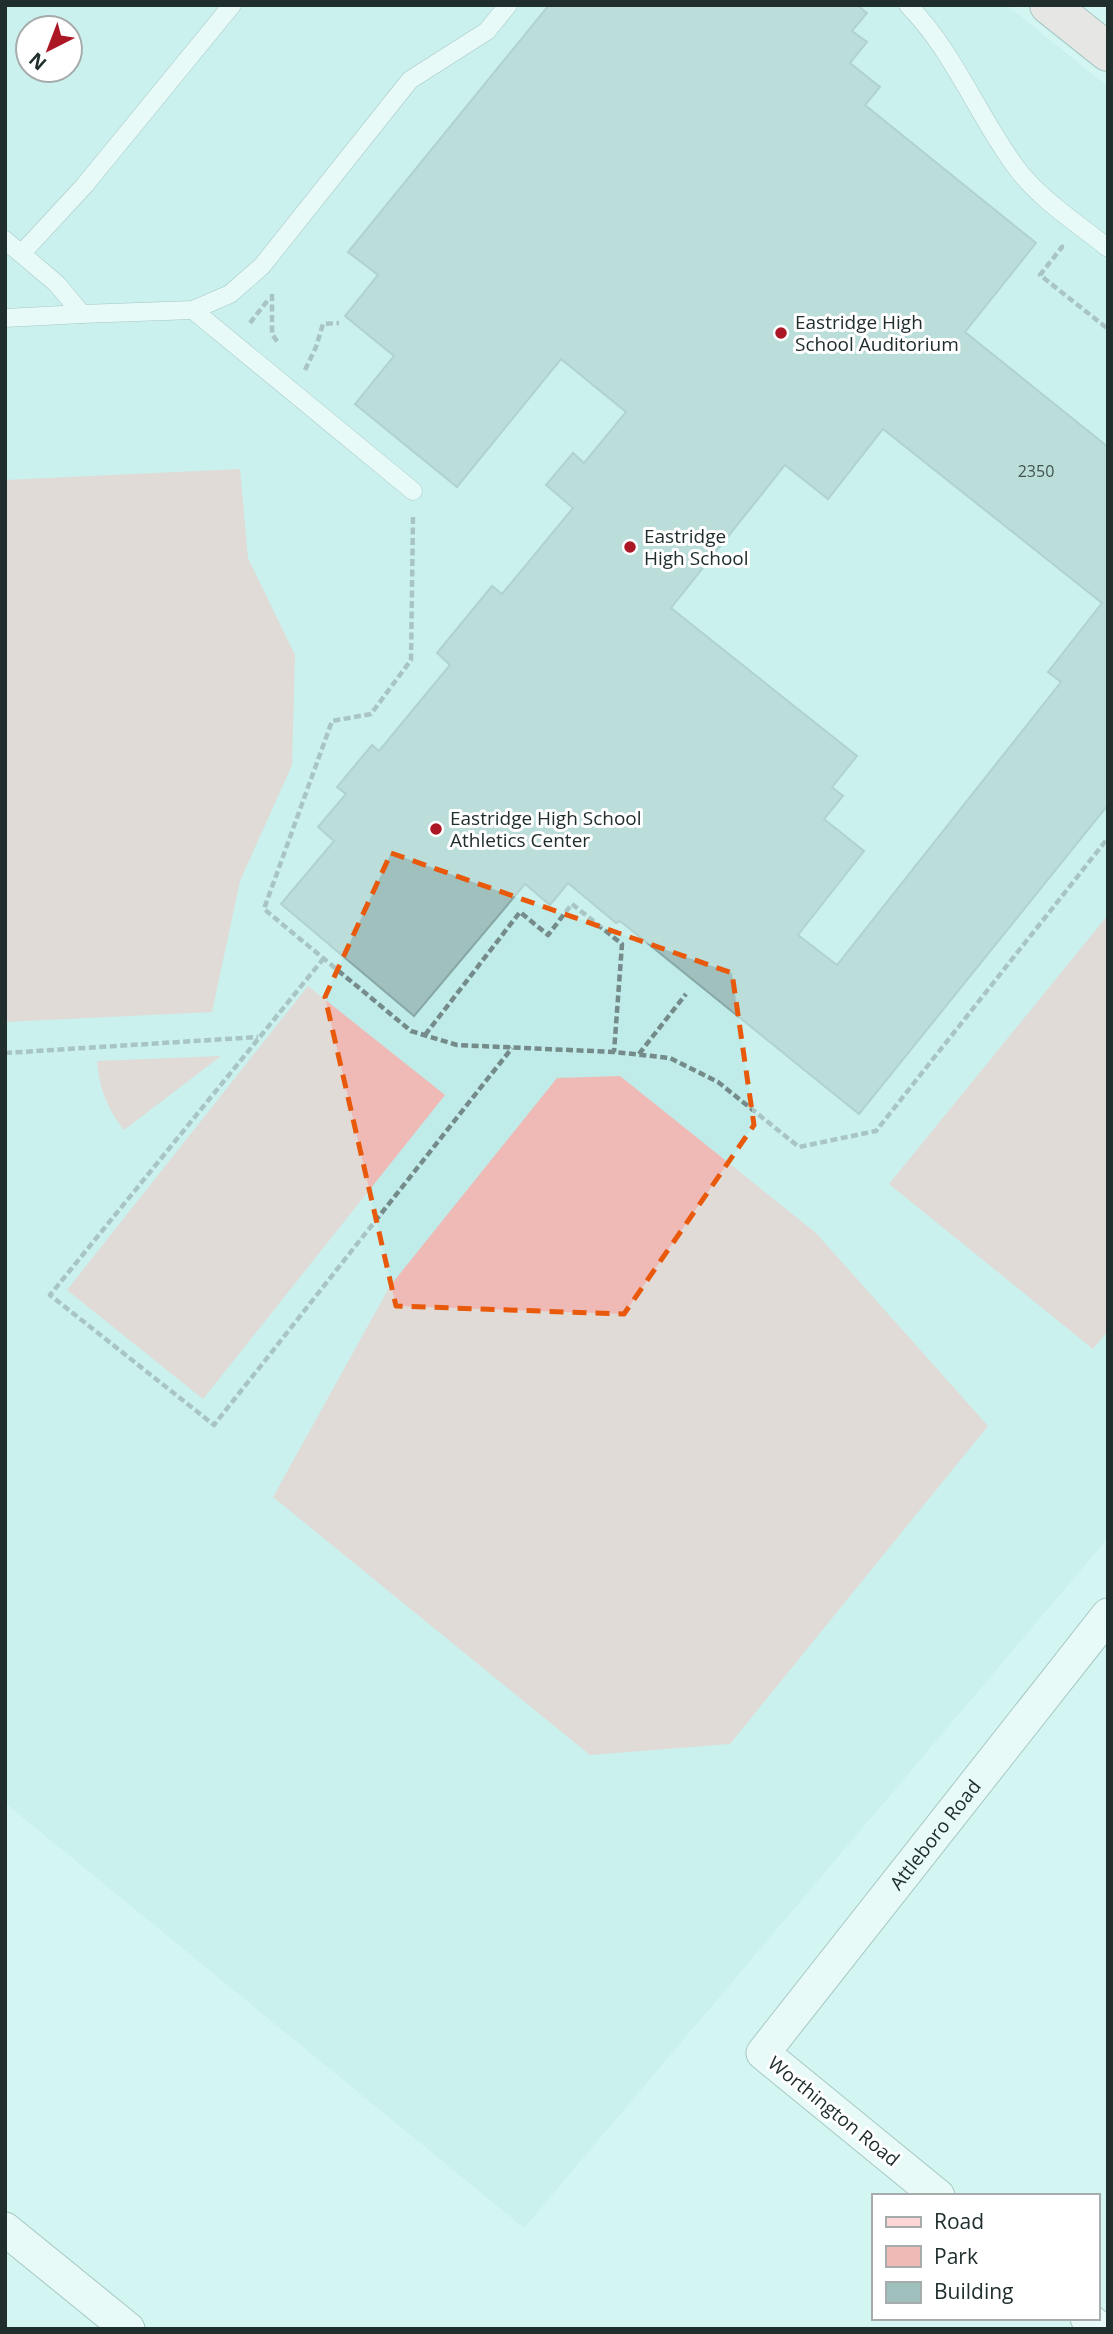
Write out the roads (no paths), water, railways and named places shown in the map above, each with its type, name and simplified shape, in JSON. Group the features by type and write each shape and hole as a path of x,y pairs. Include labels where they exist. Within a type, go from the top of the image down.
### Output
{"main road":[{"path":"1049,5 1108,52"}],"street":[{"name":"Attleboro Road","path":"763,2053 1108,1615"},
{"name":"Worthington Road","path":"763,2053 935,2194"},
{"path":"5,2229 128,2329"}],"lane":[{"path":"22,253 108,158 232,5"},
{"path":"5,318 193,310 230,294 262,267 410,80 487,31 508,5"},
{"path":"908,5 925,22 952,61 1017,169 1043,196 1108,248"},
{"path":"5,240 57,284 82,314"},
{"path":"193,310 414,491"}],"place":[{"name":"Eastridge High School Auditorium","path":"781,333"},
{"name":"Eastridge High School","path":"630,547"},
{"name":"Eastridge High School Athletics Center","path":"436,829"}]}
